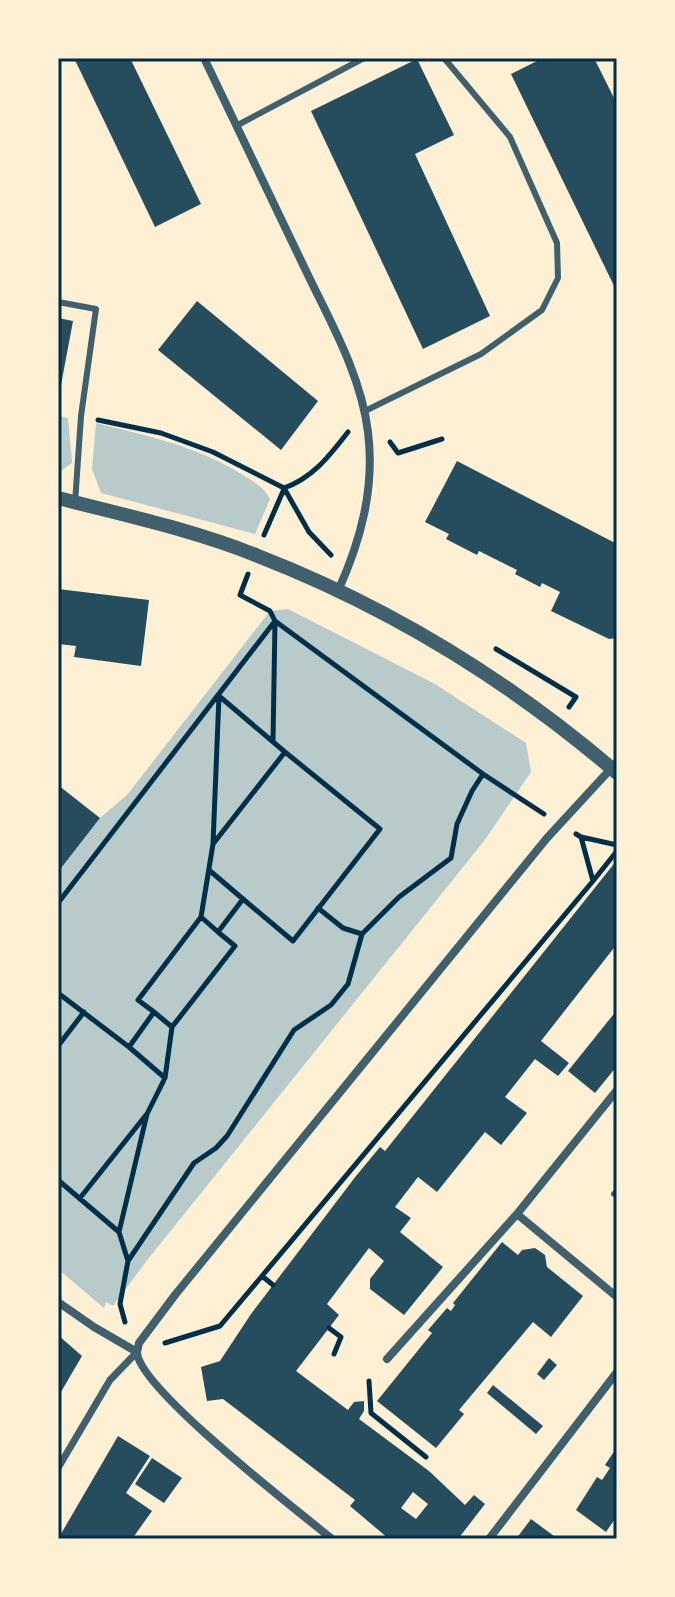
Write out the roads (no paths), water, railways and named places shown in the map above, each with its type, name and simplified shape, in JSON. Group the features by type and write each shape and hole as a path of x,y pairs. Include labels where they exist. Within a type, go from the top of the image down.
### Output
{"street":[{"path":"204,58 329,319 351,368 365,411 369,454 368,497 358,543 338,591"},
{"path":"58,498 256,555 338,591 469,662 615,768 559,823 175,1295 142,1338 137,1352 110,1380 58,1468"},
{"path":"387,1359 517,1214 617,1090"},
{"path":"517,1214 617,1297"},
{"path":"58,1302 137,1352 139,1363 151,1379 218,1445 332,1539"},
{"path":"489,1539 617,1372"}],"lane":[{"path":"236,126 364,58"},
{"path":"365,411 481,354 542,310 558,278 557,243 510,137 444,58"},
{"path":"58,302 96,309 81,416 75,503"}]}
